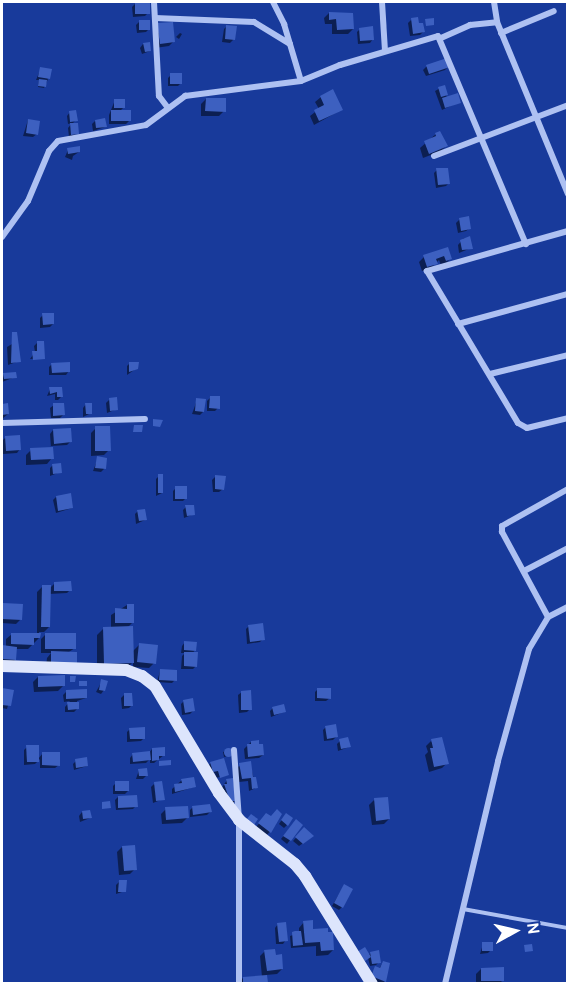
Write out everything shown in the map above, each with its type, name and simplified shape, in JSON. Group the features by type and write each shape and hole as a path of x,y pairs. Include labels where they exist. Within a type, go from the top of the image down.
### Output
{"main road":[{"path":"2,666 126,670 142,676 155,686 165,698 219,793 239,820 294,864 305,876 372,984"}],"street":[{"path":"154,2 159,96 168,108"},
{"path":"273,2 290,44 301,81"},
{"path":"382,2 385,51"},
{"path":"494,2 501,33 567,194"},
{"path":"501,33 554,11"},
{"path":"155,18 254,22 290,44"},
{"path":"2,237 28,201 49,151 58,141 146,125 185,96 301,81 433,36 441,38 470,25 497,22"},
{"path":"441,38 526,244"},
{"path":"434,156 567,105"},
{"path":"567,231 427,271 518,423 527,428 567,418"},
{"path":"458,324 567,294"},
{"path":"490,374 567,354"},
{"path":"2,423 145,419"},
{"path":"548,617 502,532 502,526 567,489"},
{"path":"524,571 567,548"},
{"path":"445,984 498,760 530,649 548,617 567,607"},
{"path":"234,750 239,820 239,984"}],"lane":[{"path":"462,909 567,928"}],"building":[{"path":"150,2 150,14 135,14 135,3"},
{"path":"329,12 353,13 354,29 337,30 336,19 329,20"},
{"path":"418,17 419,23 423,23 425,32 413,34 411,18"},
{"path":"434,18 434,25 426,26 425,19"},
{"path":"139,20 150,20 150,30 139,30"},
{"path":"173,22 175,42 160,44 157,23"},
{"path":"226,25 237,26 235,40 225,39"},
{"path":"373,26 374,40 360,41 359,28"},
{"path":"150,42 151,51 145,52 143,43"},
{"path":"447,58 450,67 429,74 426,65"},
{"path":"40,67 52,69 50,79 38,77"},
{"path":"170,73 182,73 182,84 170,84"},
{"path":"39,79 47,80 46,87 38,86"},
{"path":"445,85 448,95 441,97 438,87"},
{"path":"333,89 343,110 319,121 314,110 324,105 320,96"},
{"path":"458,93 461,103 445,108 442,98"},
{"path":"206,98 226,98 226,112 205,111"},
{"path":"114,99 125,99 125,108 114,108"},
{"path":"76,110 78,121 70,122 69,111"},
{"path":"111,110 131,110 131,121 111,121"},
{"path":"105,118 107,127 96,128 95,120"},
{"path":"28,119 40,121 38,135 26,133"},
{"path":"70,123 78,123 79,134 71,135"},
{"path":"440,131 448,146 429,154 424,141 436,136 435,133"},
{"path":"80,146 80,152 68,154 67,148"},
{"path":"436,168 448,168 450,184 438,185"},
{"path":"469,216 471,229 461,231 459,218"},
{"path":"470,236 473,249 462,250 460,240"},
{"path":"448,247 452,259 446,261 444,256 436,259 438,264 427,267 423,255"},
{"path":"42,313 54,313 54,324 43,325"},
{"path":"12,332 17,332 21,362 11,363"},
{"path":"37,341 44,341 45,359 33,360 32,351 37,351"},
{"path":"70,362 70,372 52,373 51,363"},
{"path":"129,362 139,362 138,369 129,372"},
{"path":"16,372 17,378 4,379 3,373"},
{"path":"49,387 62,387 63,397 57,397 57,392 50,394"},
{"path":"210,396 220,396 220,409 209,408"},
{"path":"117,397 118,410 110,411 109,398"},
{"path":"196,398 206,399 204,412 195,411"},
{"path":"8,403 9,414 2,415 2,404"},
{"path":"53,403 64,403 65,415 53,416"},
{"path":"85,403 92,403 92,414 86,414"},
{"path":"153,419 163,420 160,427 153,426"},
{"path":"134,425 143,425 142,432 133,432"},
{"path":"95,426 110,426 111,451 95,451"},
{"path":"71,428 72,442 54,444 53,429"},
{"path":"20,435 21,450 6,451 5,436"},
{"path":"53,447 54,459 31,460 30,448"},
{"path":"97,456 107,458 106,469 95,468"},
{"path":"61,463 62,473 53,474 52,464"},
{"path":"158,474 163,474 163,493 158,493"},
{"path":"215,475 226,476 224,490 215,489"},
{"path":"175,486 187,486 187,499 175,499"},
{"path":"71,493 73,508 58,511 56,496"},
{"path":"185,505 194,505 195,515 187,516"},
{"path":"145,509 147,520 139,521 137,510"},
{"path":"71,581 72,591 54,591 54,582"},
{"path":"42,585 51,585 50,627 41,627"},
{"path":"3,603 23,604 22,620 2,619"},
{"path":"127,604 134,604 134,623 115,623 115,608 127,609"},
{"path":"263,623 265,640 250,642 248,625"},
{"path":"133,626 134,663 104,664 103,627"},
{"path":"11,633 41,633 40,638 34,638 34,645 11,644"},
{"path":"45,633 76,633 76,649 45,649"},
{"path":"184,641 197,642 196,651 184,650"},
{"path":"139,643 158,645 156,664 137,662"},
{"path":"2,645 17,647 16,660 2,659"},
{"path":"51,651 77,652 77,664 51,663"},
{"path":"184,652 198,652 197,667 184,666"},
{"path":"160,669 177,670 177,681 159,680"},
{"path":"65,675 65,686 38,687 38,676"},
{"path":"70,676 76,676 75,682 70,682"},
{"path":"101,679 108,681 105,691 99,690"},
{"path":"79,681 87,681 87,686 79,686"},
{"path":"2,688 14,690 11,706 2,705"},
{"path":"317,688 331,688 331,699 317,698"},
{"path":"87,689 87,698 66,699 66,690"},
{"path":"251,690 252,710 241,710 241,691"},
{"path":"124,693 132,693 133,706 124,706"},
{"path":"193,698 195,711 185,713 183,700"},
{"path":"67,702 79,702 79,709 68,710"},
{"path":"284,704 286,712 274,715 272,707"},
{"path":"336,724 338,737 327,739 325,726"},
{"path":"145,727 145,739 130,739 129,728"},
{"path":"348,737 351,747 341,749 339,739"},
{"path":"442,737 449,764 434,767 430,748 433,748 431,739"},
{"path":"259,740 259,744 263,744 264,755 248,757 247,744"},
{"path":"26,745 39,745 39,762 27,762"},
{"path":"165,747 165,756 159,756 159,760 152,761 152,748"},
{"path":"228,748 232,752 228,756 224,752"},
{"path":"150,751 151,760 133,762 132,753"},
{"path":"42,752 60,752 60,766 42,765"},
{"path":"87,757 88,766 76,768 75,759"},
{"path":"224,758 229,775 220,778 218,771 213,772 210,762"},
{"path":"171,760 171,765 159,766 159,761"},
{"path":"251,761 253,777 256,777 258,788 252,789 251,778 242,779 239,763"},
{"path":"147,768 148,776 139,776 138,769"},
{"path":"194,777 196,787 175,792 174,784 182,783 181,779"},
{"path":"233,778 236,801 230,801 224,784 227,784 226,779"},
{"path":"115,781 129,781 129,791 115,791"},
{"path":"162,781 165,800 156,801 154,782"},
{"path":"137,795 138,807 118,808 118,796"},
{"path":"388,797 390,819 376,821 374,798"},
{"path":"110,801 111,808 102,809 102,802"},
{"path":"210,804 212,812 193,815 192,806"},
{"path":"188,806 189,818 166,820 165,807"},
{"path":"277,809 282,814 271,833 258,823 266,813 271,816"},
{"path":"90,810 92,818 83,819 82,811"},
{"path":"286,813 293,818 288,826 281,820"},
{"path":"251,814 258,819 254,825 246,820"},
{"path":"296,819 303,825 291,841 283,836"},
{"path":"304,827 314,836 303,844 295,837"},
{"path":"135,845 137,870 124,871 122,846"},
{"path":"119,880 127,880 126,892 118,892"},
{"path":"344,884 353,889 343,908 334,903"},
{"path":"313,920 313,929 328,928 328,932 333,932 334,950 321,951 320,942 305,943 303,921"},
{"path":"286,922 288,941 279,942 277,923"},
{"path":"301,931 303,945 293,946 292,932"},
{"path":"482,942 493,942 493,951 482,951"},
{"path":"532,944 533,951 525,952 524,945"},
{"path":"365,947 371,957 365,961 357,952"},
{"path":"275,949 276,955 282,954 283,969 267,971 264,950"},
{"path":"379,950 381,963 372,964 370,952"},
{"path":"383,961 390,963 386,982 371,976 375,966 380,968"},
{"path":"504,967 504,981 481,981 481,968"},
{"path":"267,975 268,983 243,984 243,977"}]}
